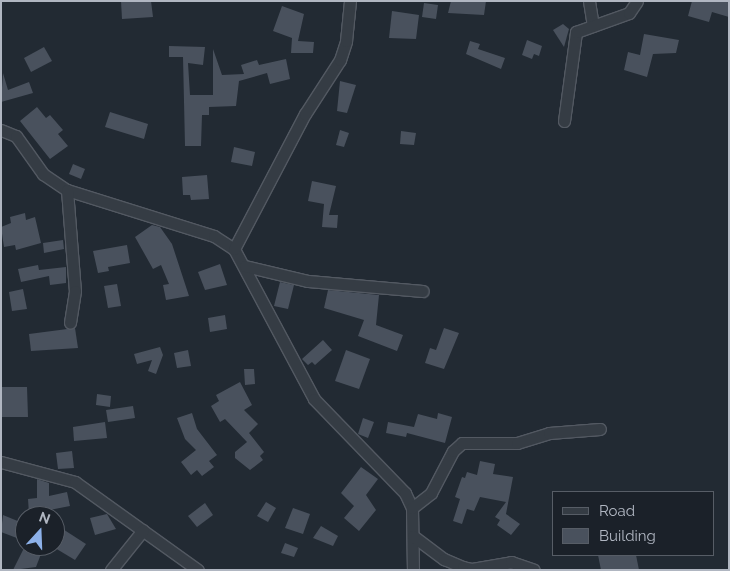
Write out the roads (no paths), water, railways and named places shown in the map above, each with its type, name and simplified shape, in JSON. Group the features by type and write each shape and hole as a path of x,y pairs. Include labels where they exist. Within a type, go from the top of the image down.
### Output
{"street":[{"path":"234,249 305,114 340,60 346,41 350,1"},
{"path":"589,1 593,26"},
{"path":"564,121 575,36 593,26 629,13 637,1"},
{"path":"1,130 16,136 42,174 67,190 214,236 234,249 245,266 314,399 405,493 412,508 414,536 413,570"},
{"path":"67,190 75,291 70,323"},
{"path":"245,266 308,281 424,291"},
{"path":"412,508 431,493 453,451 462,443 517,443 549,432 600,429"},
{"path":"1,462 75,482 198,570"},
{"path":"111,570 143,530"},
{"path":"414,536 444,559 472,569 510,562 534,570"}]}
